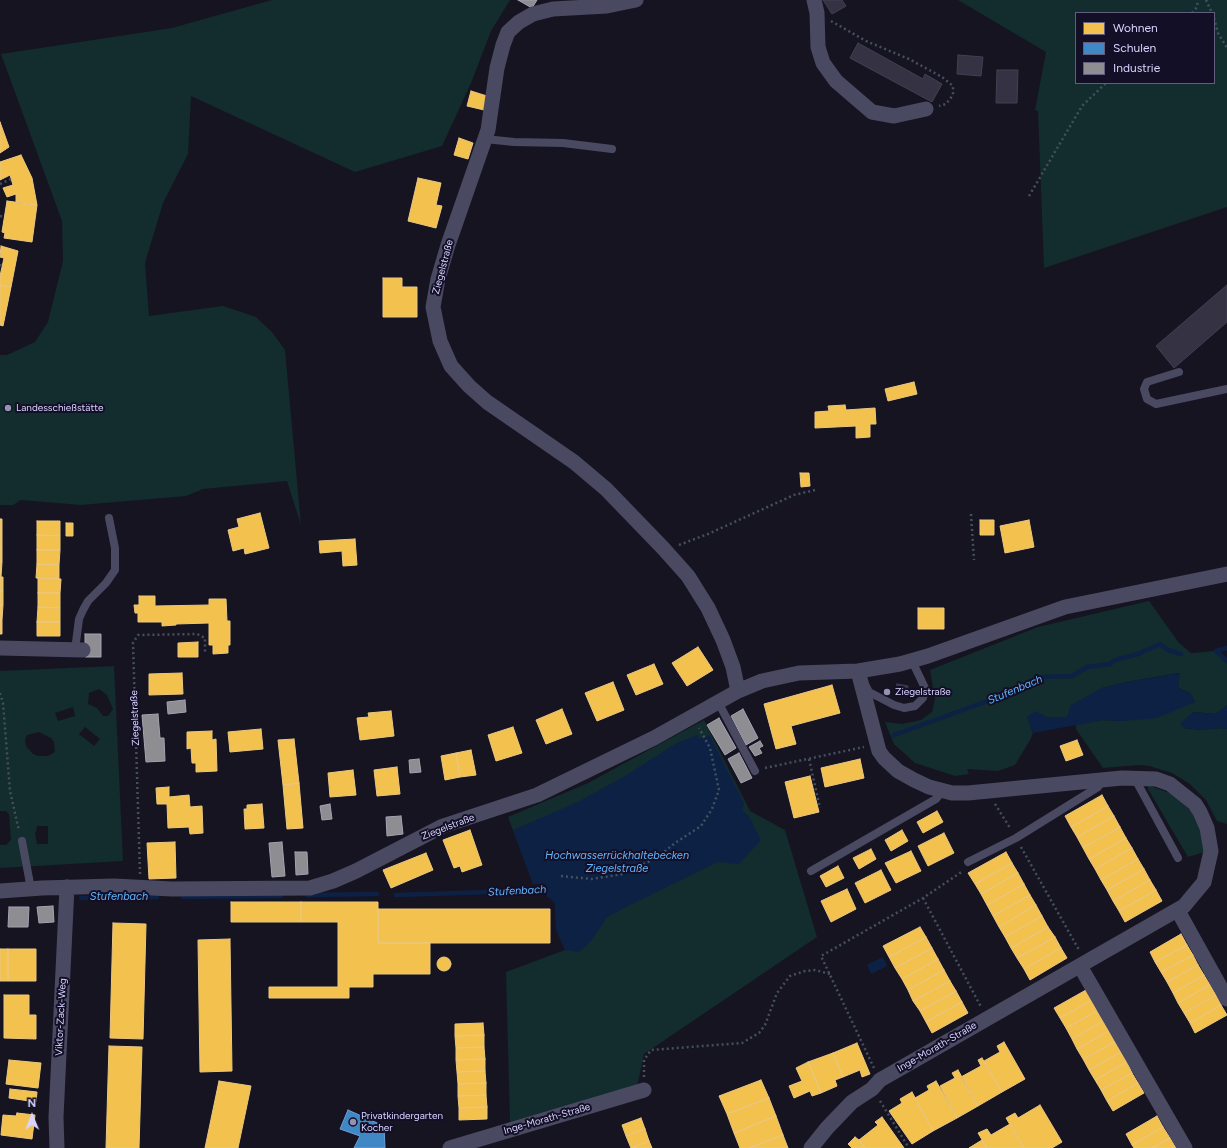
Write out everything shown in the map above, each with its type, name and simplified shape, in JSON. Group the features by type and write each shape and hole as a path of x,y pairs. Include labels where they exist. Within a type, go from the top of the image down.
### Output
{"street":[{"name":"Ziegelstraße","path":"636,0 607,6 553,9 533,14 519,22 508,32 502,45 497,68 491,115 485,139 448,245 438,279 433,307 440,341 451,366 487,402 580,466 606,489 688,576 708,608 726,647 733,667 738,691"},
{"path":"815,6 818,47 823,63 836,81 854,98 872,112 894,116 926,110"},
{"name":"Ziegelstraße","path":"0,891 67,887 140,886 172,888 310,888 333,881 443,826 537,795 654,738 738,691 762,681 800,673 858,671 912,661 1065,606 1227,574"},
{"path":"0,648 79,650"},
{"name":"Inge-Morath-Straße","path":"811,1148 827,1128 852,1102 876,1085 1122,940 1178,911 1190,901 1204,882 1211,851 1207,828 1200,812 1180,791 1170,784 1156,779 1134,777 990,792 952,793 914,780 898,771 884,758 876,745 858,671"},
{"name":"Viktor-Zack-Weg","path":"57,1148 56,1117 67,887"},
{"path":"1178,911 1227,999"},
{"path":"1083,964 1185,1148"},
{"name":"Inge-Morath-Straße","path":"450,1148 644,1090"}],"lane":[{"path":"485,139 514,142 563,142 612,149"},
{"path":"1179,372 1148,382 1144,388 1147,399 1156,404 1227,389"},
{"path":"79,650 79,619 83,610 88,601 106,583 115,570 115,548 109,518"},
{"path":"858,671 869,692 900,707 910,708 923,698 925,688 912,661"},
{"path":"718,702 755,770"},
{"path":"1134,777 1178,858"},
{"path":"968,862 1016,838 1098,787 1102,780"},
{"path":"811,871 936,799 942,790"},
{"path":"22,841 31,889"}],"path":[{"path":"1193,12 1197,7 1198,0"},
{"path":"1206,0 1212,12"},
{"path":"815,6 866,41 909,59 942,77 953,86 953,95 946,104 926,110"},
{"path":"1215,22 1218,33 1227,48"},
{"path":"1029,196 1082,106 1105,84"},
{"path":"0,184 11,179"},
{"path":"0,216 4,217"},
{"path":"677,545 684,544 708,534 794,495 815,490"},
{"path":"971,514 974,560"},
{"name":"Ziegelstraße","path":"140,886 133,643 138,636 196,634 205,638 205,654"},
{"path":"0,693 3,703 10,791 22,841"},
{"path":"560,876 592,879 623,874 658,858 675,843 701,826 712,809 719,790 710,748 704,737"},
{"path":"755,770 876,745"},
{"path":"809,759 820,808"},
{"path":"998,809 1016,838 1083,964"},
{"path":"909,1148 876,1085 822,956 923,898 967,868 968,862"},
{"path":"923,898 987,1019"},
{"path":"644,1090 644,1060 651,1050 742,1042 759,1033 765,1025 777,993 790,976 805,971 815,970 830,975"}],"green space":[{"path":"272,0 510,0 491,31 471,83 442,146 355,172 191,96 188,154 163,203 145,263 149,316 223,306 256,317 272,332 285,350 301,525 287,481 203,489 186,496 81,505 21,500 13,505 0,505 0,355 7,355 35,342 48,322 63,261 62,221 1,54 172,28"},
{"path":"958,0 1227,0 1227,207 1044,268 1038,111 1035,110 1046,52"},
{"path":"1149,601 1179,643 1191,653 1216,651 1227,658 1227,705 1216,714 1193,712 1184,728 1201,730 1221,728 1227,729 1227,824 1217,821 1206,800 1190,784 1172,773 1149,766 1139,765 1103,768 1076,729 1076,724 1103,720 1123,721 1195,702 1190,693 1178,688 1179,673 1126,682 1102,688 1067,717 1027,717 1033,733 1030,740 1015,765 998,771 967,769 969,774 955,776 915,763 894,744 885,722 902,724 921,720 932,712 935,699 930,670 1038,627"},
{"path":"114,666 123,861 0,868 0,845 6,845 11,840 9,814 6,811 0,811 0,671","holes":["99,689 107,695 113,709 108,716 103,716 97,708 88,704 89,693","73,707 75,716 58,721 55,713","85,727 100,739 94,746 79,734","39,732 51,738 54,742 55,752 48,756 38,756 33,754 26,746 25,740 27,735","37,826 48,826 48,844 37,844 35,832"]},
{"path":"704,720 750,811 785,830 817,937 644,1054 637,1087 510,1123 506,972 565,950 556,929 555,904 552,884 533,884 508,817 588,783"},
{"path":"1148,785 1172,794 1191,811 1200,830 1205,852 1188,857 1148,789"}],"water":[{"path":"1180,673 1178,688 1190,693 1195,702 1157,718 1123,721 1103,720 1033,733 1027,717 1035,711 1047,717 1067,717 1071,705 1102,688 1126,682"},
{"path":"1227,705 1227,729 1221,728 1201,730 1184,728 1180,724 1193,712 1216,714"},
{"name":"Hochwasserrückhaltebecken Ziegelstraße","path":"697,735 698,739 710,736 744,803 742,811 748,815 761,840 739,864 718,862 630,905 607,917 592,940 579,952 565,950 556,929 555,904 549,897 547,897 546,884 533,884 513,830 578,802 625,776 677,743"},
{"path":"883,957 887,966 871,974 867,965"}],"building: Wohnen":[{"path":"471,91 487,96 484,110 467,106"},
{"path":"0,122 9,147 0,153"},
{"path":"459,138 473,143 468,159 454,155"},
{"path":"21,155 32,178 37,205 16,203 16,194 7,197 3,188 13,185 10,175 0,180 0,162"},
{"path":"418,178 441,183 436,205 442,206 436,228 408,221"},
{"path":"7,201 37,205 32,242 4,238 5,233 2,232"},
{"path":"1,246 18,251 11,287 0,285 0,276 4,258 0,257"},
{"path":"383,278 402,278 402,287 417,287 417,317 383,317"},
{"path":"0,285 11,287 3,326 0,325"},
{"path":"914,382 917,394 888,401 885,389"},
{"path":"845,405 846,410 875,408 876,424 870,424 870,437 856,438 856,426 815,428 815,412 829,411 828,406"},
{"path":"800,473 809,473 810,486 801,487"},
{"path":"260,513 269,548 245,554 244,548 233,551 228,530 239,527 237,519"},
{"path":"0,519 2,519 2,534 0,534"},
{"path":"980,520 994,520 994,535 980,535"},
{"path":"1029,520 1034,547 1005,553 1000,526"},
{"path":"37,521 60,521 60,536 37,535"},
{"path":"66,523 73,523 73,536 66,536"},
{"path":"0,534 2,534 2,548 0,548"},
{"path":"37,535 60,536 60,550 37,550"},
{"path":"355,539 357,565 343,566 342,551 320,553 319,541"},
{"path":"0,548 2,548 2,562 0,562"},
{"path":"37,550 60,550 59,565 37,564"},
{"path":"0,562 2,562 1,577 0,577"},
{"path":"37,564 59,565 59,579 36,578"},
{"path":"0,577 3,577 3,591 0,591"},
{"path":"38,578 61,579 60,593 38,593"},
{"path":"0,591 3,591 3,605 0,605"},
{"path":"38,593 60,593 60,608 38,607"},
{"path":"139,596 155,596 155,606 209,605 209,599 226,599 227,621 230,621 230,645 228,645 228,653 213,654 213,645 209,645 209,623 162,626 162,622 138,622 138,613 135,613 134,605 139,605"},
{"path":"0,605 3,605 2,620 0,620"},
{"path":"38,607 60,608 60,622 37,622"},
{"path":"918,608 944,608 944,629 918,629"},
{"path":"0,620 2,620 2,634 0,634"},
{"path":"37,622 60,622 60,636 37,636"},
{"path":"198,642 198,657 178,657 178,643"},
{"path":"698,647 713,670 687,686 672,663"},
{"path":"654,664 663,684 636,695 627,675"},
{"path":"182,673 183,694 149,695 149,674"},
{"path":"613,682 624,710 597,721 585,693"},
{"path":"832,685 840,713 791,726 796,744 776,749 764,704"},
{"path":"562,709 572,734 546,744 536,720"},
{"path":"391,711 394,736 360,740 357,718 369,717 368,713"},
{"path":"513,727 522,753 496,761 488,735"},
{"path":"261,729 263,749 230,752 228,732"},
{"path":"212,731 212,740 216,739 217,771 196,772 196,763 192,763 191,748 187,749 187,732"},
{"path":"294,739 299,783 283,785 278,740"},
{"path":"1077,740 1083,755 1066,761 1060,746"},
{"path":"471,750 476,775 460,777 456,753"},
{"path":"456,753 460,777 445,780 441,756"},
{"path":"860,759 864,778 825,787 821,768"},
{"path":"397,767 400,794 377,796 374,770"},
{"path":"353,770 356,795 330,797 328,773"},
{"path":"810,776 819,812 794,818 785,782"},
{"path":"299,783 303,828 287,829 283,785"},
{"path":"169,787 169,797 189,795 190,807 202,806 203,833 190,834 189,827 168,828 167,804 157,804 156,788"},
{"path":"1102,795 1108,806 1071,827 1065,816"},
{"path":"262,804 264,828 245,829 244,809 247,809 247,805"},
{"path":"1108,806 1114,816 1077,837 1071,827"},
{"path":"937,811 943,822 923,833 917,822"},
{"path":"1114,816 1120,827 1083,848 1077,837"},
{"path":"1120,827 1126,838 1089,859 1083,848"},
{"path":"470,830 482,865 462,872 460,866 454,868 443,840"},
{"path":"902,830 908,841 891,851 885,840"},
{"path":"944,833 954,853 928,866 918,846"},
{"path":"1126,838 1132,848 1095,869 1089,859"},
{"path":"175,842 176,878 149,879 147,843"},
{"path":"1132,848 1138,859 1101,880 1095,869"},
{"path":"871,849 876,859 859,869 853,858"},
{"path":"911,851 921,871 896,883 885,863"},
{"path":"1006,852 1012,863 975,884 968,873"},
{"path":"426,853 433,870 391,888 383,870"},
{"path":"1138,859 1144,869 1107,890 1101,880"},
{"path":"1012,863 1018,873 981,894 975,884"},
{"path":"838,866 844,878 826,887 820,876"},
{"path":"1144,869 1150,880 1113,901 1107,890"},
{"path":"881,870 891,890 865,903 855,883"},
{"path":"1018,873 1024,884 987,905 981,894"},
{"path":"1150,880 1156,890 1119,911 1113,901"},
{"path":"1024,884 1030,895 993,916 987,905"},
{"path":"847,889 856,909 831,922 821,901"},
{"path":"1156,890 1162,901 1125,922 1119,911"},
{"path":"1030,895 1036,905 999,927 993,916"},
{"path":"231,902 301,902 301,922 231,922"},
{"path":"301,902 378,902 378,943 430,943 430,974 373,974 373,987 349,987 349,998 269,998 269,987 338,987 338,922 301,922"},
{"path":"1036,905 1042,916 1005,937 999,927"},
{"path":"378,909 550,909 550,943 378,943"},
{"path":"1042,916 1048,927 1011,948 1005,937"},
{"path":"113,923 146,924 143,1039 110,1038"},
{"path":"920,927 926,937 889,957 883,946"},
{"path":"1048,927 1055,937 1017,958 1011,948"},
{"path":"1181,934 1187,945 1155,962 1150,952"},
{"path":"926,937 932,948 895,968 889,957"},
{"path":"1055,937 1061,948 1024,969 1017,958"},
{"path":"230,939 232,1071 200,1072 198,940"},
{"path":"1187,945 1193,955 1161,972 1155,962"},
{"path":"932,948 938,959 902,979 895,968"},
{"path":"1061,948 1067,958 1030,980 1024,969"},
{"path":"0,949 8,949 8,981 0,981"},
{"path":"8,949 36,949 36,981 8,981"},
{"path":"1193,955 1198,965 1167,982 1161,972"},
{"path":"441,957 447,957 451,961 451,967 447,971 441,971 437,967 437,961"},
{"path":"938,959 944,970 908,990 902,979"},
{"path":"1198,965 1204,975 1173,993 1167,982"},
{"path":"944,970 950,981 913,1001 908,990"},
{"path":"1204,975 1210,985 1178,1003 1173,993"},
{"path":"950,981 956,991 920,1011 913,1001"},
{"path":"1210,985 1216,995 1184,1013 1178,1003"},
{"path":"1086,990 1092,1000 1060,1018 1054,1008"},
{"path":"956,991 962,1002 926,1022 920,1011"},
{"path":"4,995 29,995 29,1015 36,1015 36,1039 4,1038"},
{"path":"1216,995 1221,1005 1190,1023 1184,1013"},
{"path":"1092,1000 1097,1011 1066,1028 1060,1018"},
{"path":"962,1002 968,1013 932,1033 926,1022"},
{"path":"1221,1005 1227,1015 1195,1033 1190,1023"},
{"path":"1097,1011 1103,1021 1072,1039 1066,1028"},
{"path":"1103,1021 1109,1031 1077,1049 1072,1039"},
{"path":"483,1023 484,1035 455,1036 455,1024"},
{"path":"1109,1031 1115,1042 1083,1059 1077,1049"},
{"path":"484,1035 484,1047 456,1048 455,1036"},
{"path":"1004,1042 1025,1079 1002,1092 984,1061 1000,1052 997,1046"},
{"path":"1115,1042 1121,1052 1089,1070 1083,1059"},
{"path":"857,1043 870,1074 862,1077 860,1070 843,1077 833,1053"},
{"path":"109,1046 142,1047 139,1148 106,1148"},
{"path":"484,1047 485,1059 456,1060 456,1048"},
{"path":"1121,1052 1127,1062 1095,1080 1089,1070"},
{"path":"833,1053 843,1077 835,1080 837,1086 821,1093 808,1062"},
{"path":"982,1058 1002,1092 978,1106 961,1077 981,1066 978,1060"},
{"path":"485,1059 485,1071 457,1072 456,1060"},
{"path":"9,1060 41,1063 38,1088 6,1084"},
{"path":"808,1062 821,1093 812,1096 810,1091 794,1098 789,1086 802,1081 796,1068"},
{"path":"1127,1062 1132,1073 1101,1090 1095,1080"},
{"path":"958,1070 978,1106 957,1118 940,1086 955,1078 952,1073"},
{"path":"485,1071 486,1083 458,1084 457,1072"},
{"path":"1132,1073 1138,1083 1107,1101 1101,1090"},
{"path":"761,1080 769,1098 727,1114 719,1096"},
{"path":"219,1081 251,1086 238,1148 205,1148"},
{"path":"936,1081 957,1118 933,1131 915,1098 929,1090 927,1086"},
{"path":"486,1083 486,1095 458,1096 458,1084"},
{"path":"1138,1083 1144,1093 1113,1111 1107,1101"},
{"path":"10,1089 37,1092 36,1102 9,1098"},
{"path":"912,1092 933,1131 912,1144 889,1111 902,1103 900,1099"},
{"path":"486,1095 487,1107 459,1108 458,1096"},
{"path":"769,1098 776,1116 734,1133 727,1114"},
{"path":"1040,1105 1062,1142 1052,1148 1024,1148 1006,1118 1015,1113 1018,1118"},
{"path":"487,1107 487,1119 459,1120 459,1108"},
{"path":"17,1113 35,1115 32,1139 1,1135 3,1115 16,1116"},
{"path":"776,1116 783,1135 749,1148 740,1148 734,1133"},
{"path":"1157,1116 1163,1127 1132,1145 1126,1134"},
{"path":"882,1117 904,1148 865,1148 859,1140 878,1125 875,1122"},
{"path":"641,1118 645,1129 626,1136 622,1125"},
{"path":"1010,1124 1024,1148 987,1148 978,1133 987,1129 991,1135"},
{"path":"1163,1127 1170,1138 1152,1148 1134,1148 1132,1145"},
{"path":"645,1129 649,1141 631,1148 626,1136"},
{"path":"783,1135 788,1148 749,1148"},
{"path":"855,1137 865,1148 852,1148 848,1144"},
{"path":"1170,1138 1176,1148 1152,1148"},
{"path":"982,1140 987,1148 969,1148"},
{"path":"649,1141 652,1148 631,1148"}],"building: Schulen":[{"path":"348,1110 384,1126 385,1148 354,1148 360,1136 340,1129"}],"building: Industrie":[{"path":"518,0 537,0 532,8"},
{"path":"85,634 101,634 101,657 85,657"},
{"path":"185,700 186,712 168,714 167,702"},
{"path":"743,709 758,738 746,745 731,716"},
{"path":"158,714 160,738 164,738 165,761 146,762 142,715"},
{"path":"719,718 736,748 725,755 707,725"},
{"path":"760,741 763,746 759,748 762,753 755,756 749,747"},
{"path":"739,753 752,778 741,783 728,759"},
{"path":"419,759 421,772 410,773 409,760"},
{"path":"330,804 332,819 322,820 320,806"},
{"path":"401,816 403,834 387,836 386,817"},
{"path":"282,842 285,876 272,877 269,843"},
{"path":"295,852 307,852 308,874 296,875"},
{"path":"53,906 54,922 39,923 37,907"},
{"path":"9,907 29,907 28,927 8,927"}],"building: Sonstige":[{"path":"823,0 842,0 846,6 832,14"},
{"path":"858,43 923,79 925,74 942,84 932,102 850,58"},
{"path":"958,55 983,57 981,76 957,74"},
{"path":"997,70 1018,70 1017,103 996,103"},
{"path":"1227,285 1227,322 1174,368 1156,346"},
{"path":"897,684 908,686 907,694 896,691"}],"waterway":[{"name":"Stufenbach","path":"894,735 1029,686 1043,677 1072,676 1087,667 1110,664 1115,660 1138,654 1160,644 1168,650 1181,654"},
{"name":"Stufenbach","path":"1216,651 1227,648"},
{"path":"1216,651 1227,661"},
{"name":"Stufenbach","path":"396,895 551,890"},
{"name":"Stufenbach","path":"307,895 377,894"},
{"name":"Stufenbach","path":"183,897 281,896"},
{"name":"Stufenbach","path":"81,898 157,897"}],"place":[{"name":"Landesschießstätte","path":"8,408"},
{"name":"Ziegelstraße","path":"887,692"},
{"name":"Privatkindergarten Kocher","path":"353,1122"}]}
